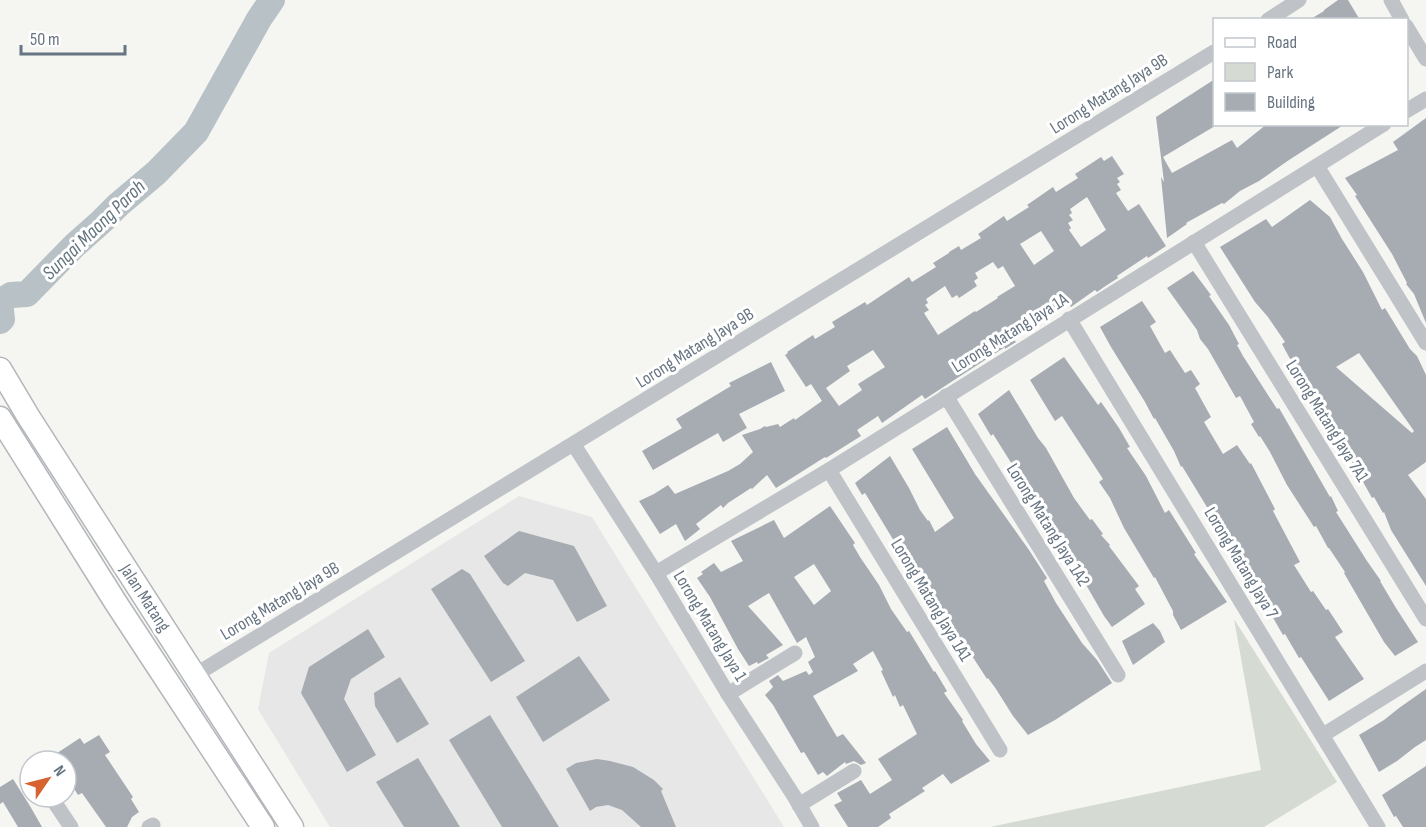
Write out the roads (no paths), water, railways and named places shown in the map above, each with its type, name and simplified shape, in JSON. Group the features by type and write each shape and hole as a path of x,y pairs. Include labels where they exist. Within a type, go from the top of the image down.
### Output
{"main road":[{"name":"Jalan Matang","path":"0,369 286,821"},
{"name":"Jalan Matang","path":"3,424 116,603 263,827"}],"street":[{"path":"1271,18 1299,0"},
{"path":"1391,0 1401,18"},
{"path":"1408,28 1426,59"},
{"name":"Lorong Matang Jaya 9B","path":"195,675 1213,53"},
{"path":"1408,110 1426,99"},
{"name":"Lorong Matang Jaya 1A","path":"657,573 829,470 1381,126"},
{"path":"1317,166 1426,344"},
{"name":"Lorong Matang Jaya 7A1","path":"1194,242 1426,619"},
{"name":"Lorong Matang Jaya 7","path":"1069,320 1378,827"},
{"name":"Lorong Matang Jaya 1A2","path":"946,396 1118,675"},
{"name":"Lorong Matang Jaya 1","path":"574,445 657,573 728,694 812,827"},
{"name":"Lorong Matang Jaya 1A1","path":"829,470 1000,750"},
{"path":"728,694 795,653"},
{"path":"1323,735 1426,671"},
{"path":"799,805 854,771"},
{"path":"59,809 70,827"}],"waterway":[{"name":"Sungai Maong Paroh","path":"0,321 2,319 0,302 11,295 27,294 75,245 156,173 196,132 272,0"}]}
